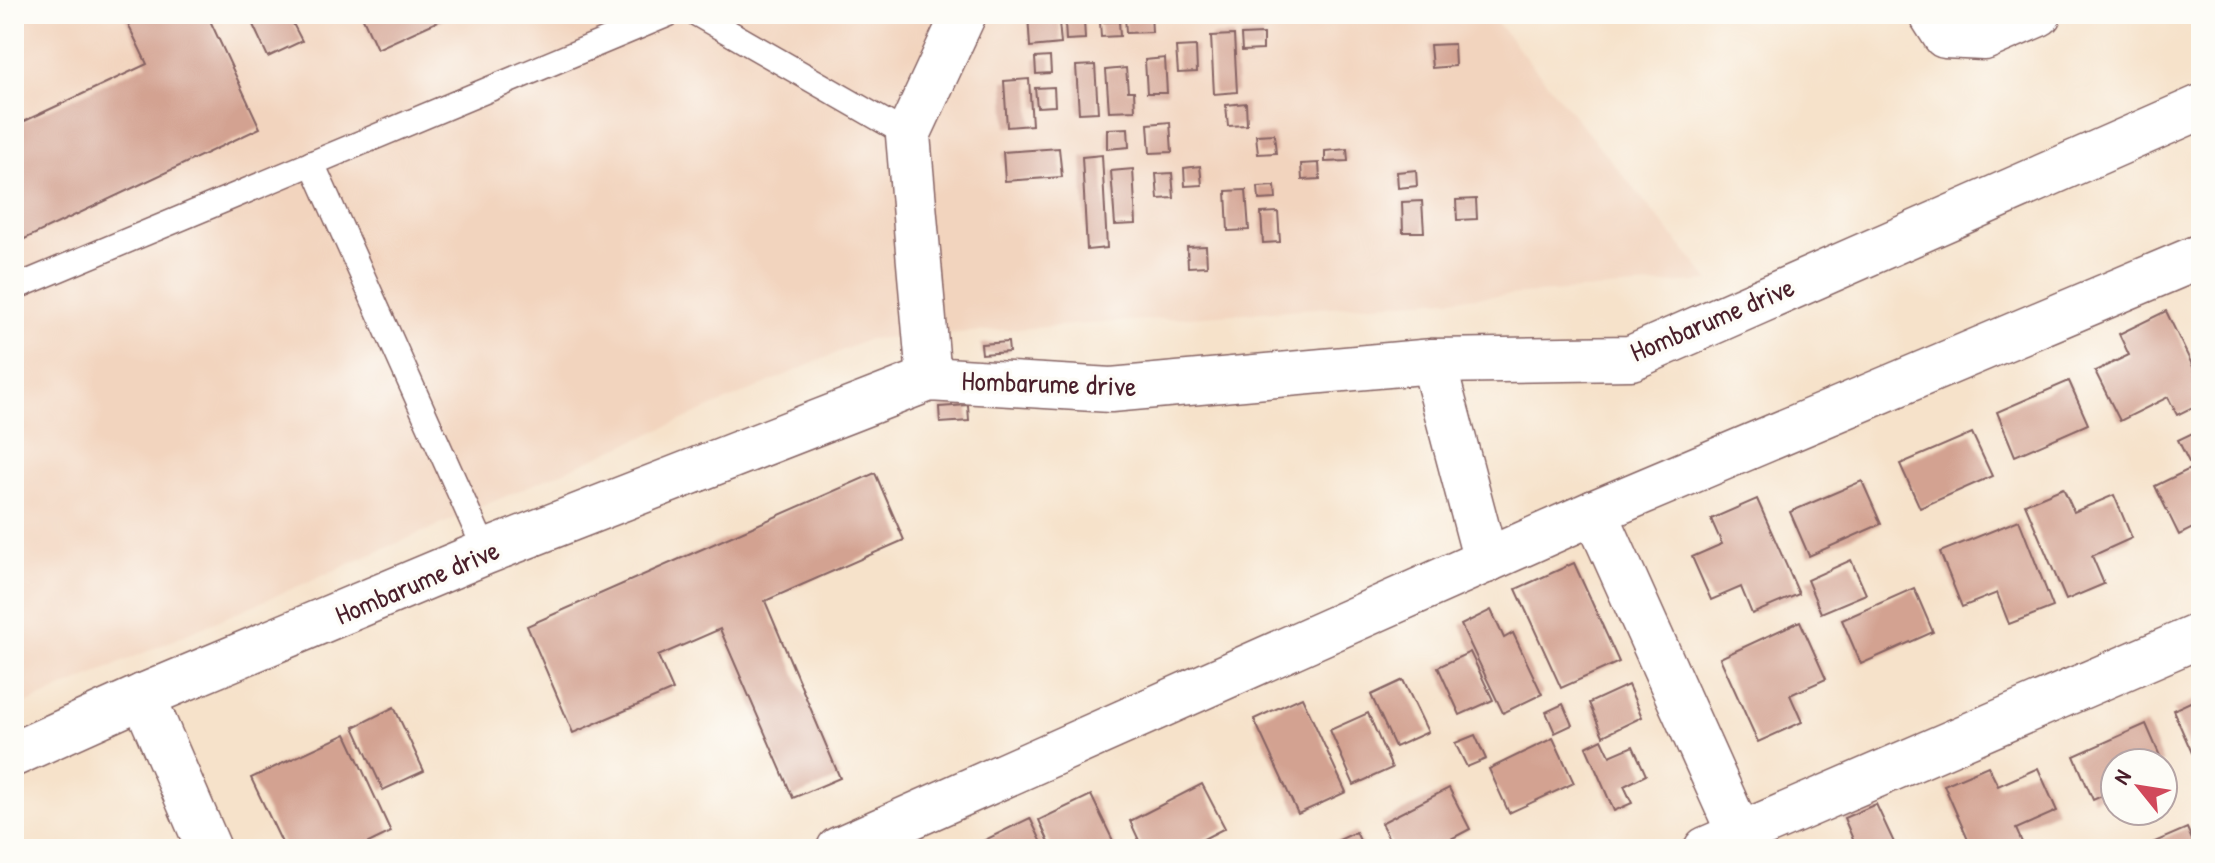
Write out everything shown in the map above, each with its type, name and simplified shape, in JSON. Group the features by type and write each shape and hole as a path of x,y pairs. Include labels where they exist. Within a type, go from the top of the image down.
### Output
{"street":[{"path":"929,379 908,135 964,14"},
{"path":"1931,14 1945,36 1984,38 2039,14"},
{"name":"Hombarume drive","path":"14,754 143,696 486,552 929,379 1111,390 1433,361 1631,358 2201,107"},
{"path":"839,849 1595,512 2201,256"},
{"path":"1433,361 1486,561"},
{"path":"1595,512 1722,841 2201,635"},
{"path":"143,696 209,849"}],"lane":[{"path":"14,288 669,14"},
{"path":"697,14 908,135"},
{"path":"312,163 486,552"}],"shaded area":[{"path":"14,14 1490,14 1710,281 869,339 14,709"}],"building":[{"path":"123,14 207,14 260,128 14,244 14,126 147,64"},
{"path":"248,14 288,14 302,41 268,57"},
{"path":"361,14 454,14 377,49"},
{"path":"1028,14 1051,14 1052,22 1059,22 1061,44 1030,47"},
{"path":"1151,14 1152,32 1126,33 1125,16"},
{"path":"1084,20 1085,39 1066,40 1065,22"},
{"path":"1119,21 1120,36 1101,37 1100,22"},
{"path":"1263,34 1263,50 1242,51 1241,35"},
{"path":"1234,35 1237,92 1214,94 1211,36"},
{"path":"1454,44 1455,66 1432,68 1430,45"},
{"path":"1196,46 1197,72 1178,73 1176,47"},
{"path":"1050,57 1051,73 1036,74 1035,58"},
{"path":"1165,58 1167,93 1147,93 1145,60"},
{"path":"1095,65 1098,112 1079,113 1076,66"},
{"path":"1126,68 1128,91 1134,91 1135,110 1109,111 1106,70"},
{"path":"1029,79 1032,125 1007,127 1004,81"},
{"path":"1054,87 1055,106 1037,107 1035,88"},
{"path":"1246,103 1247,125 1228,126 1226,105"},
{"path":"1170,122 1172,152 1150,153 1148,124"},
{"path":"1128,128 1129,147 1107,149 1107,129"},
{"path":"1274,134 1276,153 1258,154 1256,135"},
{"path":"1059,148 1062,177 1005,181 1003,152"},
{"path":"1347,149 1348,161 1325,162 1325,151"},
{"path":"1102,155 1107,248 1087,250 1082,157"},
{"path":"1319,163 1320,179 1302,180 1301,164"},
{"path":"1200,166 1202,185 1185,186 1184,168"},
{"path":"1133,169 1136,224 1115,225 1111,171"},
{"path":"1416,170 1417,186 1398,188 1397,172"},
{"path":"1172,173 1174,198 1158,199 1156,174"},
{"path":"1275,186 1276,199 1259,200 1258,187"},
{"path":"1246,190 1249,230 1228,231 1226,191"},
{"path":"1476,199 1477,219 1457,220 1456,200"},
{"path":"1422,201 1424,232 1403,232 1402,202"},
{"path":"1278,212 1280,242 1263,243 1261,213"},
{"path":"1206,246 1207,266 1188,267 1187,247"},
{"path":"2166,311 2201,383 2201,403 2177,415 2168,397 2120,421 2095,371 2129,355 2119,334"},
{"path":"1008,342 1009,352 982,354 981,344"},
{"path":"2069,381 2088,424 2015,456 1997,412"},
{"path":"968,405 969,421 940,423 939,407"},
{"path":"2201,429 2201,524 2179,535 2155,486 2192,468 2178,440"},
{"path":"1972,433 1992,476 1920,508 1900,464"},
{"path":"875,473 904,540 765,601 840,778 793,798 720,629 658,656 673,690 573,733 527,626"},
{"path":"1862,481 1881,524 1809,556 1790,512"},
{"path":"2063,488 2074,512 2114,495 2132,538 2092,556 2104,584 2066,600 2025,504"},
{"path":"1757,499 1799,594 1752,614 1741,587 1711,600 1692,557 1722,544 1711,519"},
{"path":"2019,520 2053,607 2009,624 1997,593 1962,607 1940,552"},
{"path":"1851,560 1866,594 1821,613 1807,580"},
{"path":"1574,563 1619,662 1561,688 1516,589"},
{"path":"1914,588 1933,632 1861,664 1842,620"},
{"path":"1491,610 1504,638 1513,633 1542,694 1503,713 1461,625"},
{"path":"1800,621 1826,679 1790,695 1802,722 1758,742 1720,658"},
{"path":"1470,652 1493,700 1460,715 1438,667"},
{"path":"1403,680 1428,732 1395,747 1371,695"},
{"path":"1628,685 1642,717 1603,736 1589,703"},
{"path":"1302,697 1346,792 1298,814 1254,719"},
{"path":"2201,697 2201,749 2192,753 2173,710"},
{"path":"1563,704 1572,725 1555,733 1546,712"},
{"path":"394,707 424,771 383,790 354,727"},
{"path":"1368,713 1392,768 1354,785 1330,730"},
{"path":"2146,724 2156,747 2099,747 2099,797 2093,800 2074,756"},
{"path":"346,734 391,832 356,849 285,849 251,778"},
{"path":"1475,735 1486,759 1467,767 1455,743"},
{"path":"1553,738 1574,783 1509,813 1489,769"},
{"path":"1602,739 1610,756 1633,746 1646,775 1624,786 1632,803 1614,811 1586,747"},
{"path":"1988,766 1998,786 2038,768 2057,811 2016,829 2025,849 1972,849 1944,785"},
{"path":"1202,784 1225,828 1184,849 1143,849 1130,821"},
{"path":"1449,788 1470,829 1432,849 1394,849 1381,823"},
{"path":"1091,795 1117,849 1052,849 1039,820"},
{"path":"1876,804 1897,849 1857,849 1844,818"},
{"path":"1030,818 1045,849 986,849 983,841"},
{"path":"2187,828 2196,849 2152,849 2150,844"},
{"path":"1356,832 1364,849 1320,849"}]}
